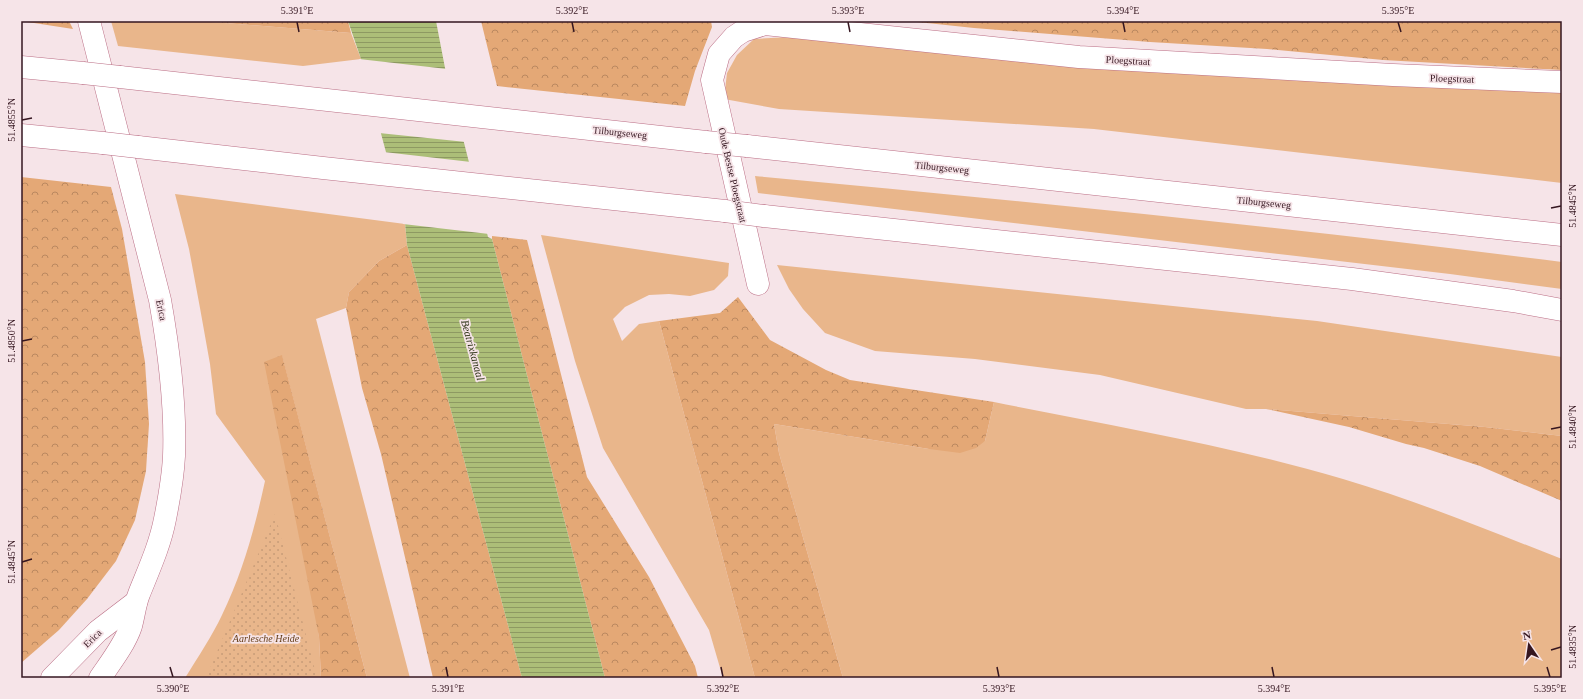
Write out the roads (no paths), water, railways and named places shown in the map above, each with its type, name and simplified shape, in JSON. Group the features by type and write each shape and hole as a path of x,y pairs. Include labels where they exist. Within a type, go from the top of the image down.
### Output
{"main road":[{"name":"Erica","path":"89,21 160,300 168,342 172,385 174,457 165,520 154,557 136,602 131,627 100,678"},
{"name":"Ploegstraat","path":"715,66 719,54 734,37 743,31 765,24 1079,57 1385,75 1562,82"},
{"name":"Oude Bestse Ploegstraat","path":"715,66 712,80 758,284"},
{"name":"Tilburgseweg","path":"21,67 1562,234"},
{"path":"21,135 138,146 332,169 1352,279 1513,301 1562,310"},
{"name":"Erica","path":"52,678 98,631 136,602"}],"water":[{"name":"Beatrixkanaal","path":"348,21 436,21 445,68 488,237 492,239 605,678 522,678 407,245 405,223 361,59"}],"park label":[{"name":"Aarlesche Heide","path":"266,638"}]}
